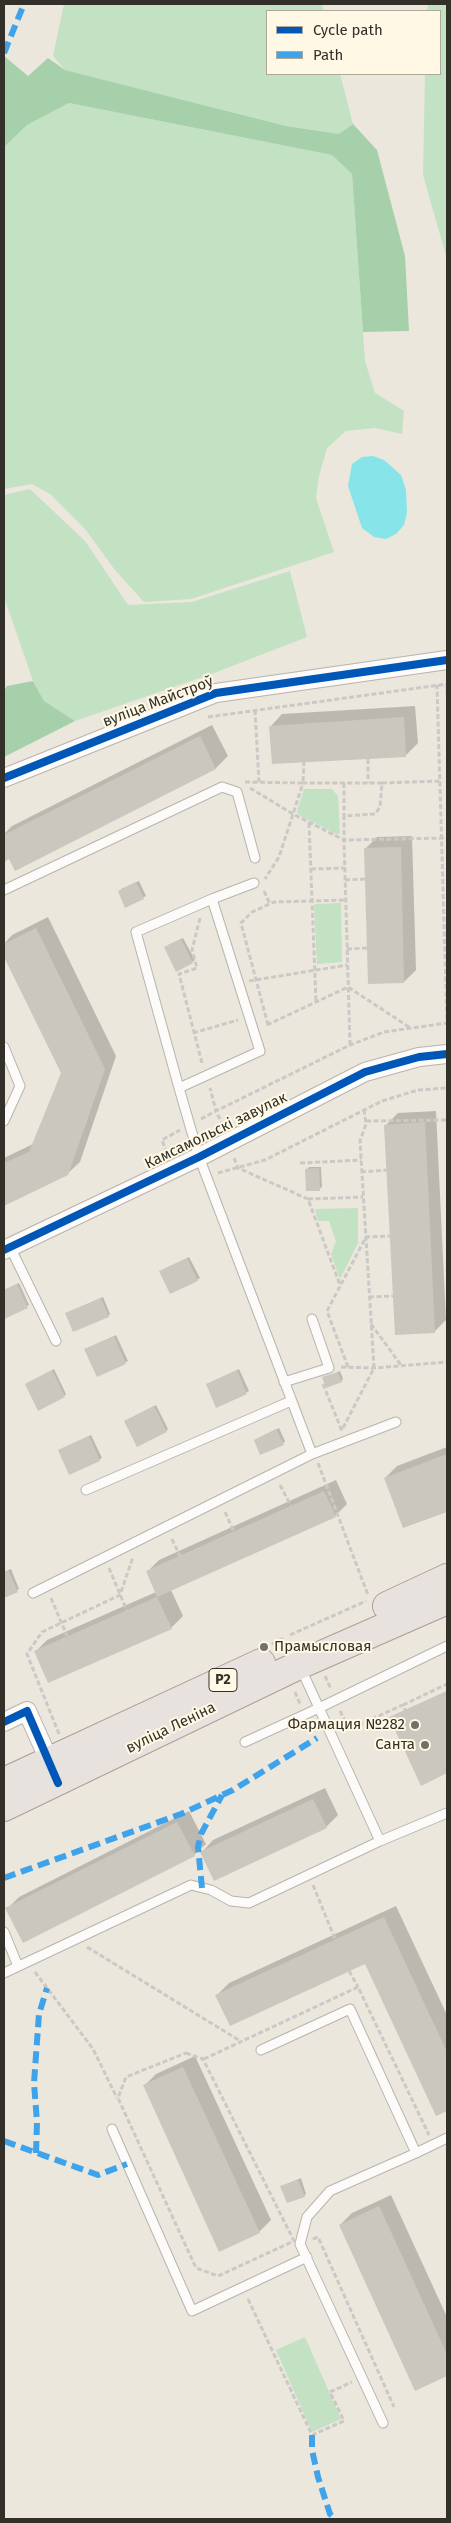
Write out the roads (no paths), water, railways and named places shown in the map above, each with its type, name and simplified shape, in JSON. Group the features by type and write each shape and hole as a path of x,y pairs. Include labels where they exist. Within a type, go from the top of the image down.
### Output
{"main road":[{"name":"вуліца Леніна","path":"301,1666 447,1578"},
{"name":"вуліца Леніна","path":"4,1782 56,1760 301,1666 447,1600"},
{"name":"вуліца Леніна","path":"4,1807 56,1760"}],"street":[{"name":"вуліца Майстроў","path":"4,778 216,693 447,660"},
{"name":"Камсамольскі завулак","path":"7,1249 199,1157 365,1072 419,1057 447,1054"},
{"path":"4,1722 27,1711 56,1760"}],"lane":[{"path":"4,890 222,787 236,792 255,858"},
{"path":"254,883 136,932 199,1157 312,1454"},
{"path":"179,1088 260,1052 212,900"},
{"path":"4,1046 20,1086 4,1121"},
{"path":"7,1249 56,1341"},
{"path":"284,1382 329,1368 312,1319"},
{"path":"86,1490 292,1400"},
{"path":"33,1593 312,1454 396,1422"},
{"path":"245,1742 447,1646"},
{"path":"301,1666 380,1841"},
{"path":"4,1973 191,1885 211,1890 231,1901 249,1903 380,1841 447,1813"},
{"path":"4,1932 18,1966"},
{"path":"261,2050 350,2010 416,2153"},
{"path":"112,2130 192,2311 307,2257"},
{"path":"383,2423 307,2257 297,2242 307,2217 330,2191 447,2138"}],"water":[{"path":"373,456 384,460 401,475 406,490 407,513 404,525 396,534 386,539 374,537 362,528 348,486 352,464 362,457"}],"place":[{"name":"Прамысловая","path":"264,1647"},
{"name":"Фармация №282","path":"415,1725"},
{"name":"Санта","path":"425,1745"}]}
